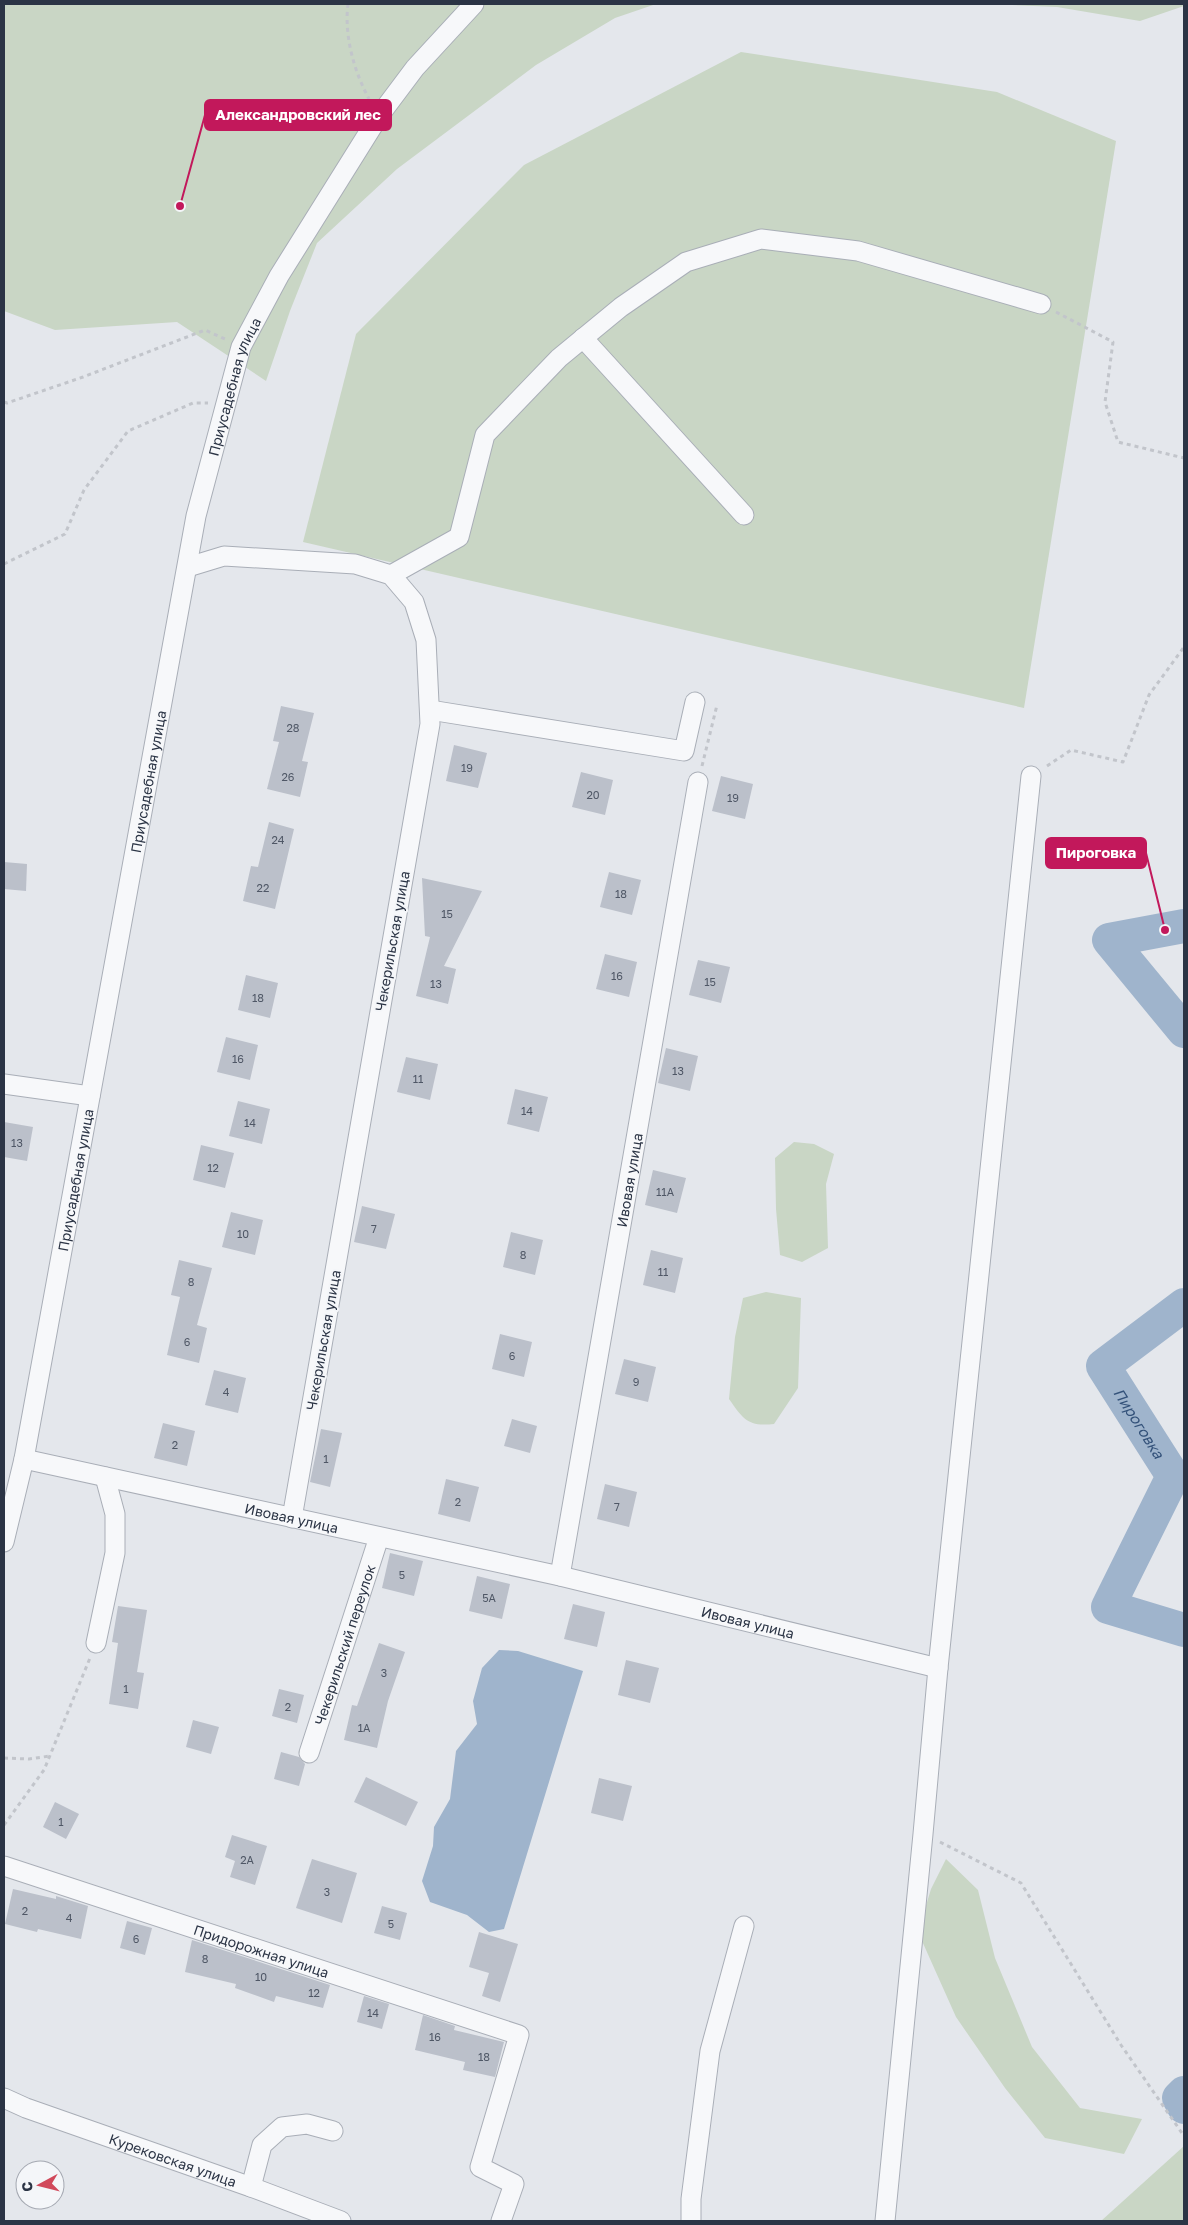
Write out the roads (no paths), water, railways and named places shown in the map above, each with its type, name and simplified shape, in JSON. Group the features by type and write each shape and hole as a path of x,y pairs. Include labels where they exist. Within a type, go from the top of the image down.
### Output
{"street":[{"name":"Приусадебная улица","path":"4,1542 24,1459 196,516 241,347 279,276 379,116 415,68 474,4"},
{"path":"188,566 224,556 355,564 391,575 459,537 485,435 559,358 621,307 686,262 761,239 858,251 1041,304"},
{"path":"583,338 744,515"},
{"name":"Чекерильская улица","path":"292,1518 428,734 430,710 426,640 414,602 391,575"},
{"path":"430,710 684,751 695,702"},
{"path":"885,2221 938,1668 1032,776"},
{"name":"Ивовая улица","path":"560,1576 698,782"},
{"path":"4,1084 90,1096"},
{"name":"Ивовая улица","path":"24,1459 560,1576 938,1668"},
{"path":"96,1643 115,1553 115,1514 105,1477"},
{"name":"Чекерильский переулок","path":"309,1753 379,1537"},
{"name":"Придорожная улица","path":"4,1866 519,2035 480,2167 514,2184 501,2221"},
{"path":"691,2221 691,2199 710,2051 744,1926"},
{"name":"Курековская улица","path":"4,2098 26,2108 251,2187 341,2221"},
{"path":"251,2187 262,2145 282,2127 308,2124 333,2132"}],"water":[{"path":"499,1650 518,1651 583,1671 504,1929 489,1932 467,1915 430,1902 422,1881 433,1846 434,1827 450,1799 456,1751 477,1724 473,1701 482,1668"}],"waterway":[{"name":"Пироговка","path":"1184,926 1109,940 1184,1031"},
{"name":"Пироговка","path":"1184,1305 1103,1366 1173,1476 1108,1607 1184,1630"},
{"name":"Пироговка","path":"1184,2093 1179,2098 1184,2107"}],"place":[{"name":"Александровский лес","path":"180,206"},
{"name":"Пироговка","path":"1165,930"}]}
